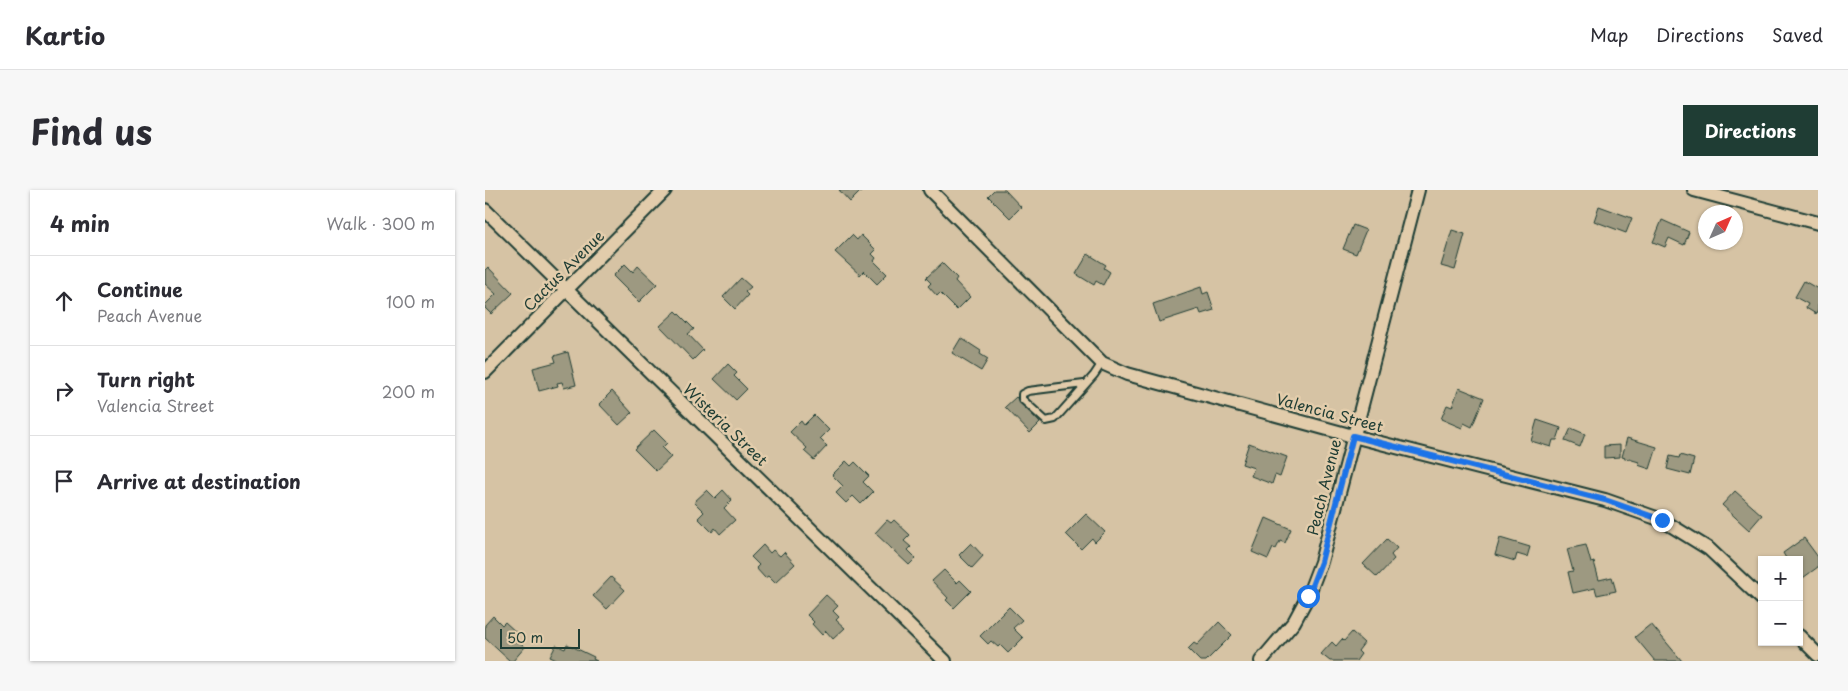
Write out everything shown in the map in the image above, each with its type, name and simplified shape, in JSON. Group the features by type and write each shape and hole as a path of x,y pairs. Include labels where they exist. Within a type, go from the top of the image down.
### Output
{"street":[{"name":"Cactus Avenue","path":"485,372 665,190"},
{"name":"Valencia Street","path":"930,190 1102,363 1127,374 1353,436 1605,500 1662,520 1709,548 1758,595"},
{"name":"Peach Avenue","path":"1261,661 1293,622 1308,596 1321,562 1418,190"},
{"path":"1694,190 1818,223"},
{"name":"Wisteria Street","path":"485,210 945,661"},
{"path":"1803,640 1818,654"}],"lane":[{"path":"1085,384 1029,391 1023,394 1022,399 1046,421 1055,419 1094,375 1102,363"}],"building":[{"path":"839,190 862,190 850,202"},
{"path":"994,190 1005,190 1021,207 1010,218 988,196"},
{"path":"1599,206 1632,218 1626,233 1594,221"},
{"path":"1662,220 1689,232 1684,245 1669,238 1665,247 1653,242"},
{"path":"1353,225 1366,230 1356,254 1343,249"},
{"path":"1452,230 1465,234 1455,270 1441,266"},
{"path":"852,235 857,240 861,235 876,250 872,254 876,258 874,261 887,274 877,284 864,271 860,275 835,252"},
{"path":"1088,254 1106,265 1104,268 1110,272 1103,285 1096,281 1094,285 1076,274"},
{"path":"942,263 957,278 955,281 970,297 957,310 940,293 937,296 928,286 931,283 926,278"},
{"path":"625,264 633,272 638,266 657,284 639,302 613,276"},
{"path":"488,267 513,293 491,314 485,308 485,305 496,294 485,284 485,270"},
{"path":"741,278 751,287 745,292 748,295 735,309 723,297"},
{"path":"1804,281 1818,289 1818,310 1816,314 1806,308 1808,304 1795,297"},
{"path":"1201,287 1203,294 1208,292 1214,310 1201,314 1199,309 1159,322 1153,304"},
{"path":"676,311 694,329 688,334 703,350 693,360 660,326"},
{"path":"961,338 981,351 980,354 988,359 981,371 952,353"},
{"path":"568,352 576,385 564,388 562,382 557,383 558,386 539,391 533,368 556,362 554,356"},
{"path":"728,364 737,373 734,376 747,389 736,400 714,379"},
{"path":"1459,388 1484,398 1472,427 1464,423 1462,428 1441,419 1447,405 1452,407"},
{"path":"612,391 632,413 619,425 599,404"},
{"path":"1016,397 1040,423 1030,433 1005,407"},
{"path":"814,415 829,430 820,439 827,446 814,460 804,451 807,448 790,432 801,421 804,425"},
{"path":"1537,420 1561,428 1557,440 1553,440 1551,447 1531,441"},
{"path":"1571,428 1585,434 1580,447 1565,441"},
{"path":"654,430 667,443 662,448 671,457 656,471 634,449"},
{"path":"1627,438 1657,447 1650,469 1638,465 1639,462 1622,457"},
{"path":"1249,443 1287,457 1280,477 1275,475 1272,484 1251,476 1254,468 1242,464"},
{"path":"1620,445 1620,457 1604,458 1604,446"},
{"path":"1680,455 1694,459 1690,475 1667,469 1670,456 1679,458"},
{"path":"846,461 851,466 855,462 869,476 863,482 873,492 861,504 853,496 846,503 836,493 843,486 832,475"},
{"path":"707,490 715,498 723,490 732,500 724,508 735,520 720,534 715,528 712,532 698,518 704,512 694,502"},
{"path":"1735,491 1762,515 1749,530 1722,505"},
{"path":"1086,514 1105,532 1095,542 1092,538 1081,549 1066,534"},
{"path":"1266,518 1291,529 1285,543 1280,541 1276,549 1273,548 1268,559 1252,552"},
{"path":"887,520 891,523 894,520 910,535 904,541 911,547 908,550 916,558 909,565 875,533"},
{"path":"1500,538 1530,547 1527,557 1517,554 1515,561 1495,555"},
{"path":"1804,538 1818,557 1818,567 1803,578 1803,556 1785,556 1783,553"},
{"path":"1387,539 1397,548 1391,555 1394,559 1377,577 1363,564"},
{"path":"971,543 983,556 972,568 959,555"},
{"path":"763,545 770,553 773,550 780,556 784,552 795,564 775,583 768,576 765,578 756,568 759,565 751,557"},
{"path":"1586,545 1591,563 1594,562 1599,580 1612,577 1616,591 1597,595 1595,588 1573,593 1568,572 1573,571 1567,549"},
{"path":"944,570 957,583 960,580 971,591 954,608 946,600 948,598 932,581"},
{"path":"611,577 625,590 607,609 593,596"},
{"path":"826,595 838,606 833,611 839,617 836,620 845,628 833,639 826,631 822,635 807,615"},
{"path":"1009,607 1022,620 1013,628 1023,638 1008,653 1000,645 998,647 991,641 988,644 980,636"},
{"path":"493,616 502,625 505,622 517,633 514,636 525,647 513,661 510,661 485,638 485,625"},
{"path":"1219,622 1232,635 1206,661 1200,661 1188,649 1194,643 1197,645"},
{"path":"1651,624 1682,661 1655,661 1635,637"},
{"path":"1352,632 1364,643 1358,651 1361,654 1356,661 1330,661 1321,654 1332,642 1336,646 1342,639 1344,641"},
{"path":"567,644 594,657 593,659 597,661 559,661 550,657 556,645 565,649"}],"route":[{"path":"1308,596 1321,562 1353,436 1605,500 1662,520"}]}
